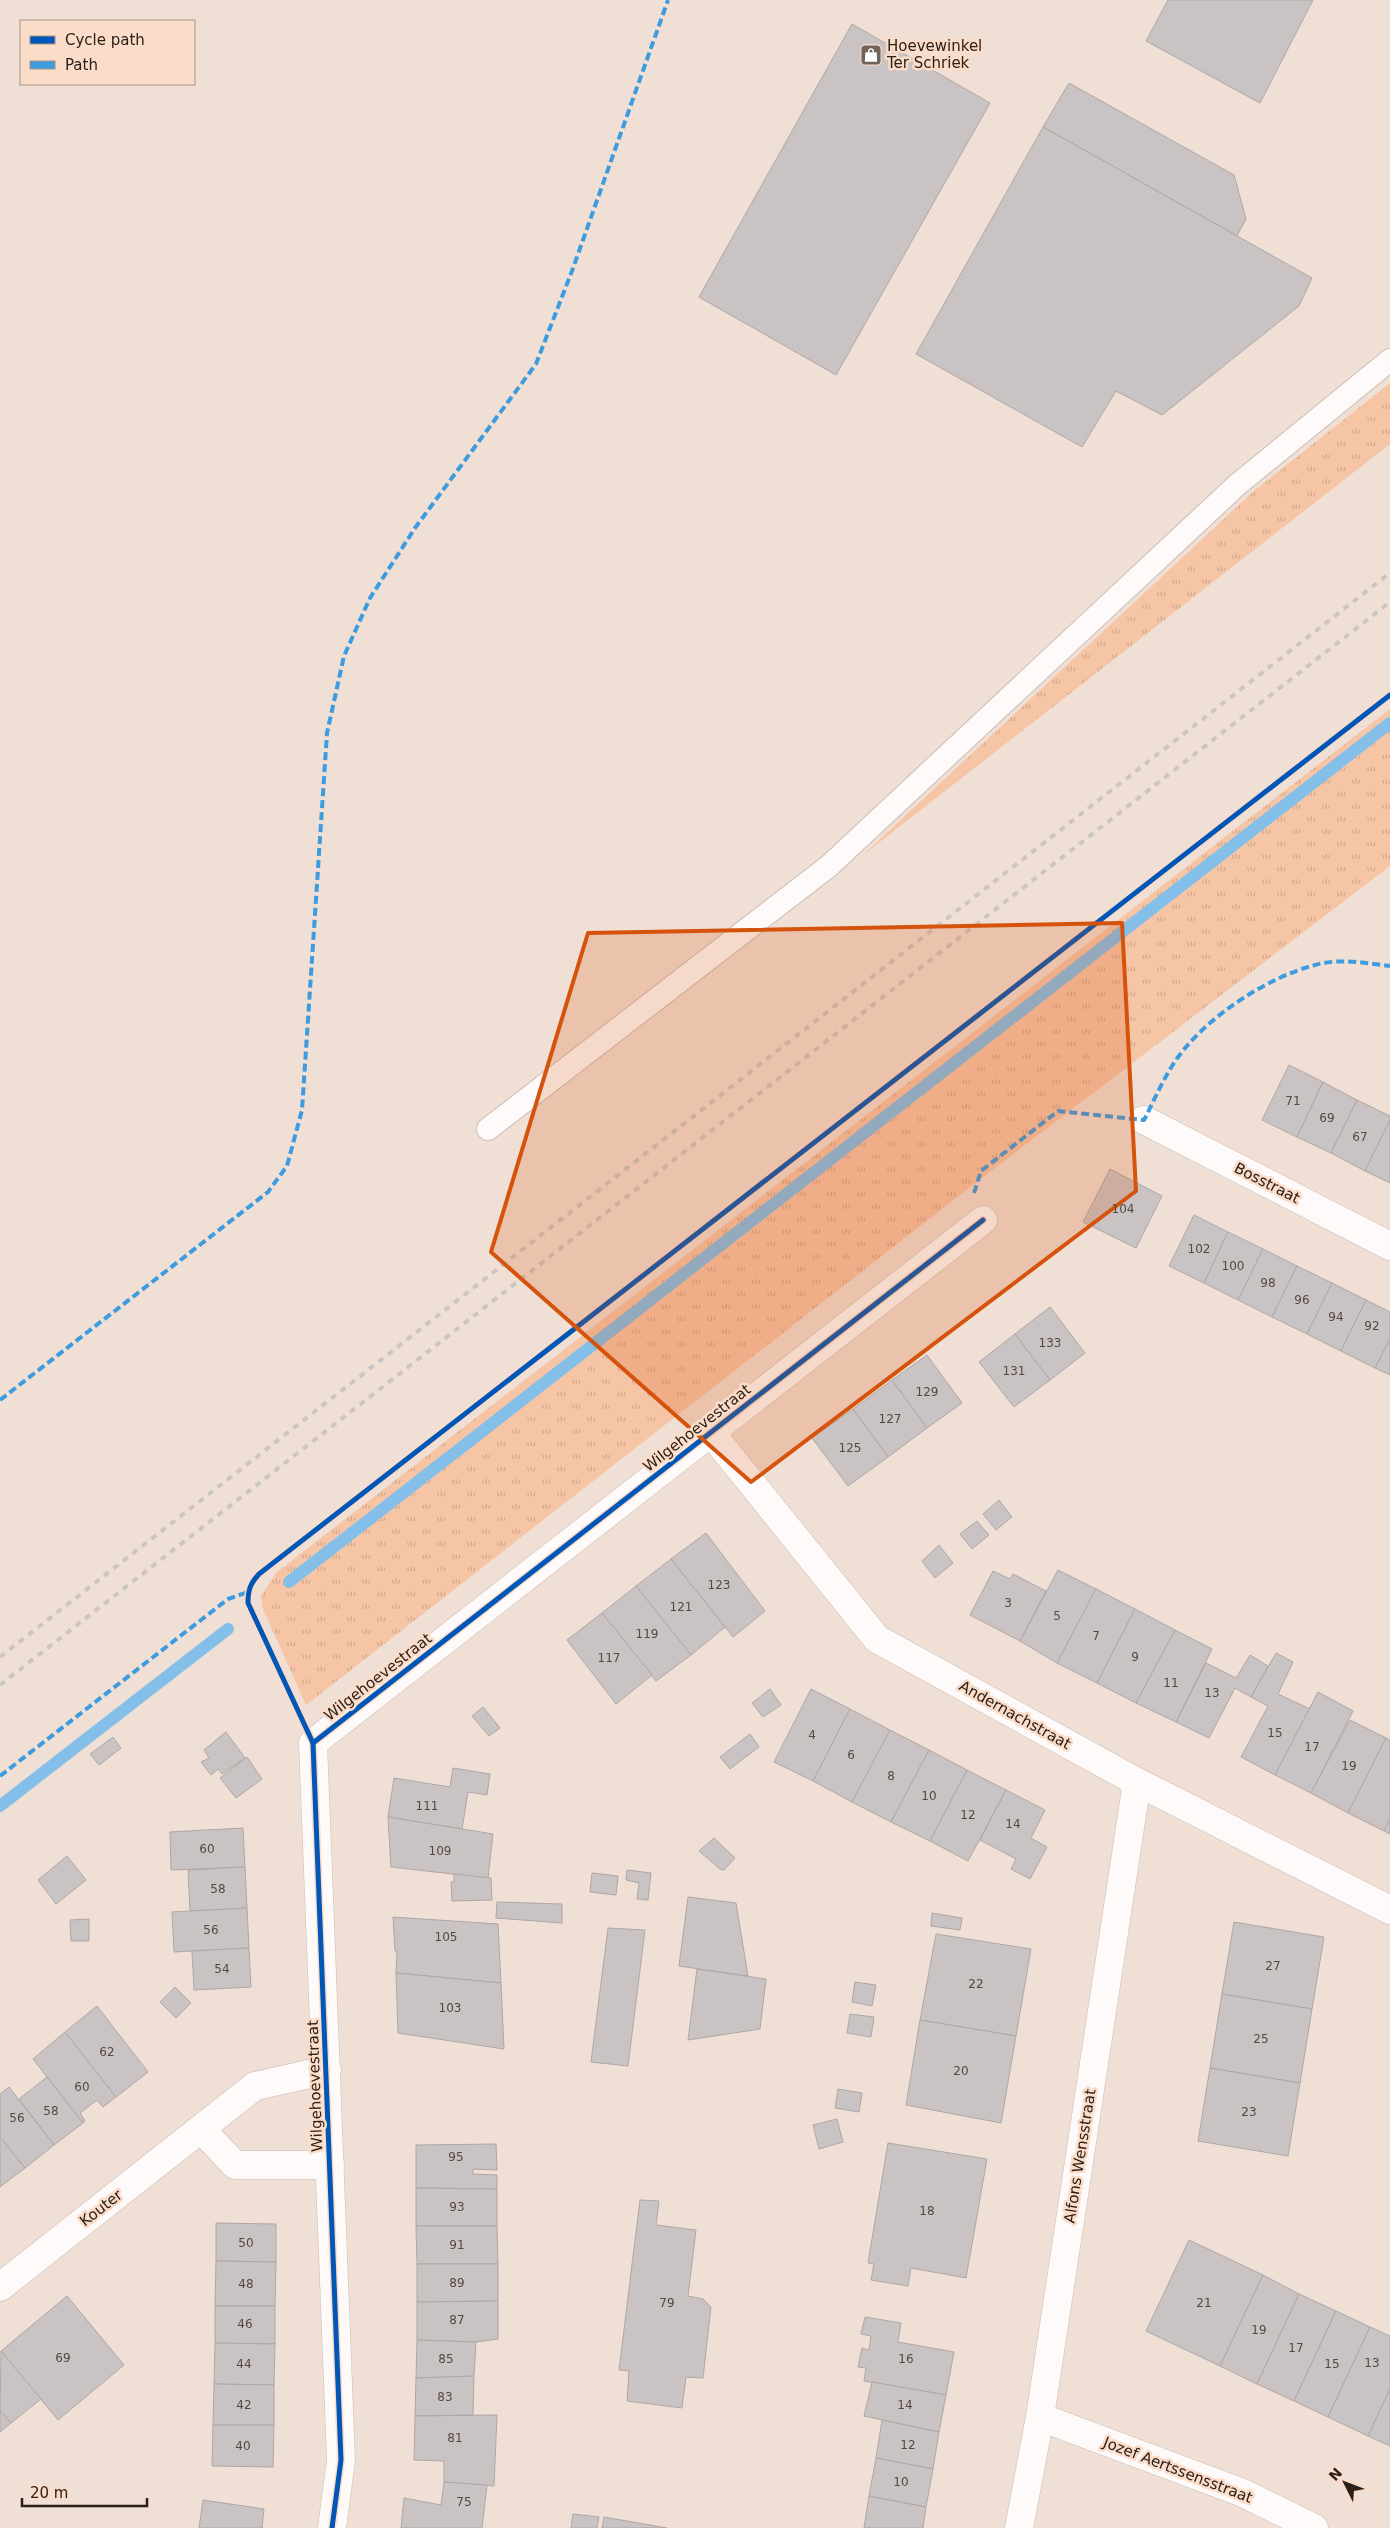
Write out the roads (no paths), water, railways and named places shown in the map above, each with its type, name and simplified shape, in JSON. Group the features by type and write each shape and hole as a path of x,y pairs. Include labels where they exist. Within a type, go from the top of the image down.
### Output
{"street":[{"name":"Bosstraat","path":"1144,1120 1390,1246"},
{"name":"Wilgehoevestraat","path":"332,2528 341,2460 313,1743 983,1220"},
{"name":"Andernachstraat","path":"711,1433 877,1639 1137,1782 1390,1910"},
{"name":"Alfons Wensstraat","path":"1019,2528 1040,2417 1137,1782"},
{"name":"Kouter","path":"0,2287 256,2086 327,2070"},
{"path":"201,2129 235,2166 330,2166"},
{"name":"Jozef Aertssensstraat","path":"1040,2417 1242,2493 1314,2528"}],"lane":[{"path":"488,1129 829,866 1237,485 1390,360"}],"waterway":[{"path":"289,1582 1390,723"},
{"path":"0,1806 228,1629"}],"railway":[{"path":"0,1657 1390,573"},
{"path":"0,1685 1390,602"}],"place":[{"name":"Hoevewinkel Ter Schriek","path":"871,55"}]}
